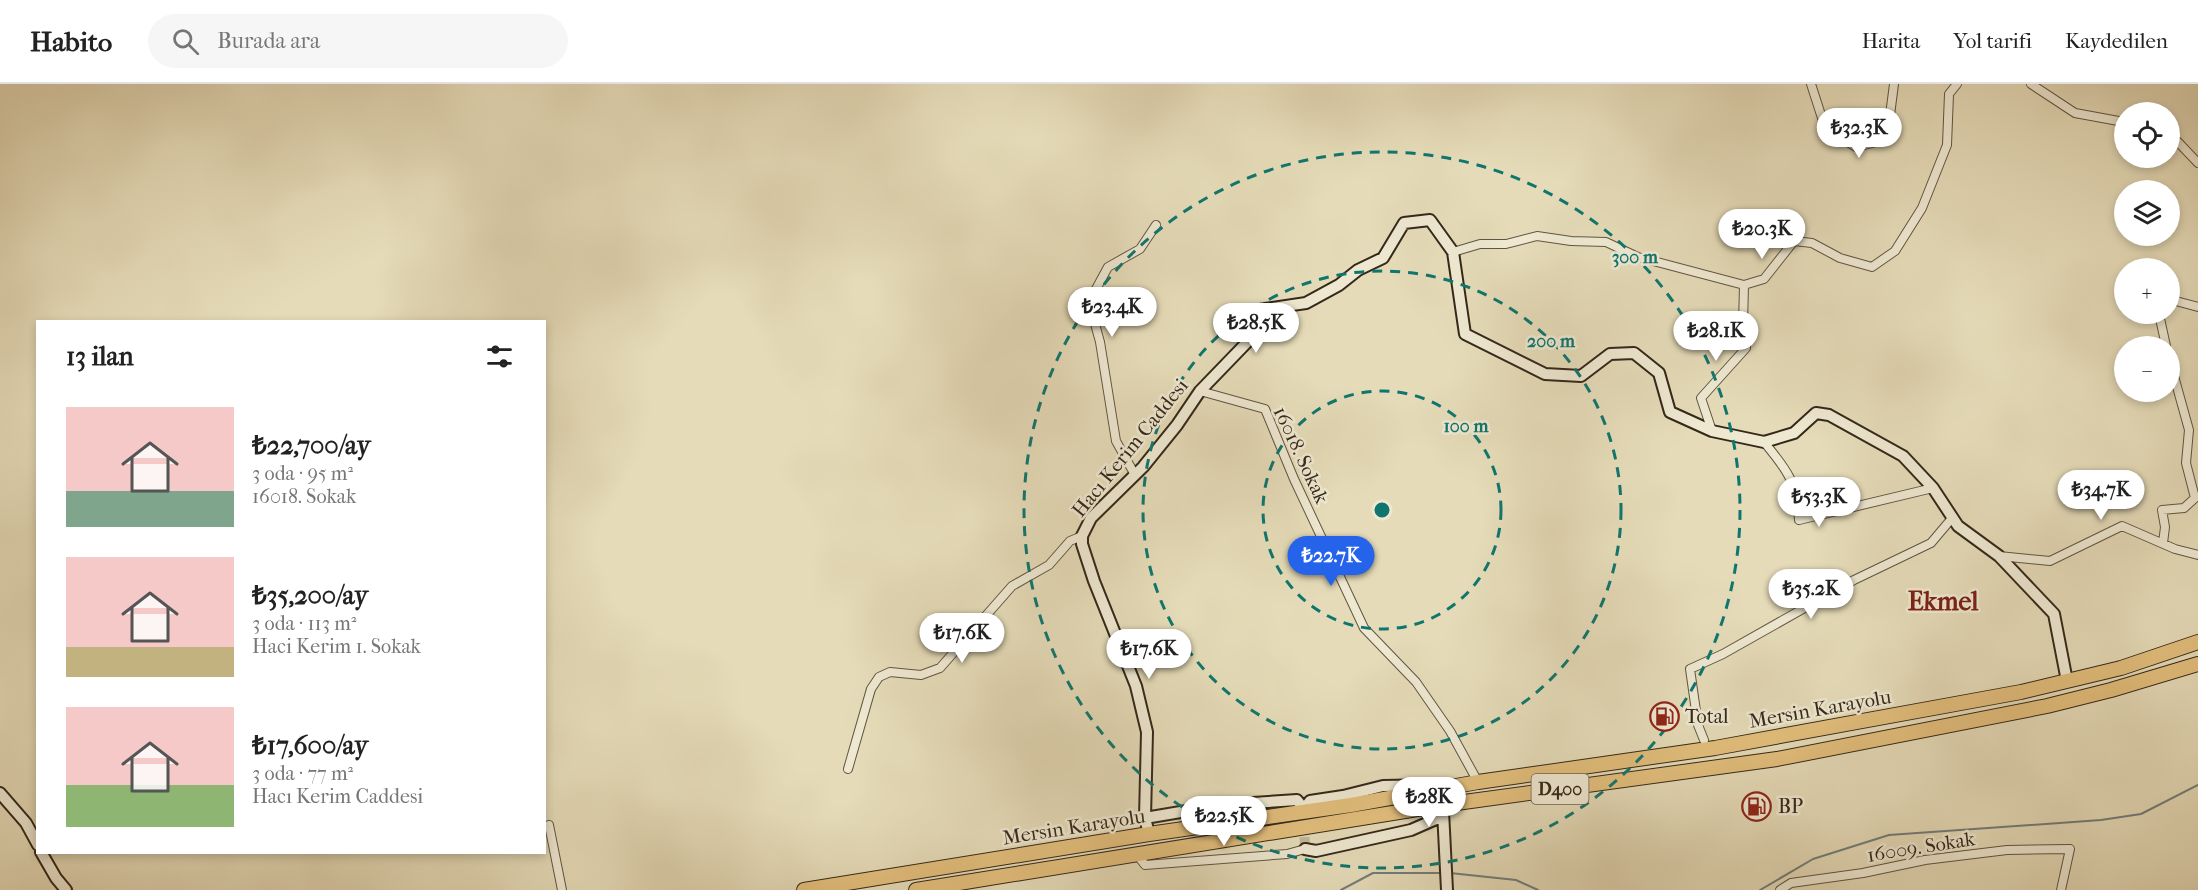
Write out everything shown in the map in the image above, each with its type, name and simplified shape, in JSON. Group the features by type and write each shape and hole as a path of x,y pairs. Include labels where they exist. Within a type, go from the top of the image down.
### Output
{"highway":[{"name":"Mersin Karayolu","path":"804,890 1149,834 1351,805 1478,782 1715,748 1998,697 2121,668 2198,642"},
{"name":"Mersin Karayolu","path":"916,890 1777,759 2047,706 2198,664"}],"street":[{"path":"1812,84 1822,118 1838,136 1856,147 1884,140 1894,84"},
{"path":"1453,252 1480,244 1506,244 1537,236 1570,242 1606,242 1638,256 1744,285 1764,279 1794,241 1812,243 1840,258 1872,267 1895,251 1922,208 1947,145 1949,94 1957,84"},
{"path":"2031,84 2074,114 2114,120"},
{"path":"2180,144 2198,164"},
{"name":"Hacı Kerim Caddesi","path":"848,769 870,689 879,677 890,672 921,675 940,668 1012,586 1049,565 1070,541 1082,536 1091,518 1135,475 1177,425 1200,391 1257,332 1265,309 1305,303 1339,285 1358,270 1383,258 1404,223 1430,220 1453,252 1465,334 1545,374 1581,376 1610,354 1634,353 1659,373 1670,412 1712,431 1764,442 1794,433 1816,413 1829,415 1903,456 1933,488 1958,525 1999,556 2054,614 2067,681"},
{"path":"1135,475 1116,441 1100,342 1089,302 1108,267 1140,249 1156,225"},
{"path":"1712,431 1701,398 1746,348 1743,325 1744,285"},
{"path":"2180,302 2198,307"},
{"name":"16018. Sokak","path":"1200,391 1265,409 1294,479 1364,628 1416,682 1450,731 1478,782"},
{"path":"2163,543 2165,527 2162,510 2184,508 2195,498 2186,463 2189,430 2180,398"},
{"path":"1764,442 1788,470 1797,496 1799,520 1933,488"},
{"path":"1704,740 1698,725 1690,669 1723,654 1854,580 1931,543 1953,517"},
{"path":"1999,556 2050,561 2122,526 2175,549 2198,555"},
{"path":"1082,536 1082,544 1094,581 1136,686 1147,732 1145,818 1149,834"},
{"path":"1145,818 1222,805 1297,800 1304,809 1310,801 1383,786 1441,785 1452,787"},
{"path":"0,793 26,823 36,841"},
{"path":"1138,856 1145,865 1287,854 1305,849 1316,851 1411,830 1443,810 1447,888"},
{"path":"549,825 562,890"},
{"name":"16009. Sokak","path":"1780,890 1791,883 1863,873 1925,860 2007,850 2070,849 2061,890"},
{"path":"42,854 66,890"}],"waterway":[{"path":"1760,890 1813,859 1889,835 2101,820 2141,814 2198,785"},
{"path":"1341,890 1373,873 1442,873"},
{"path":"1450,873 1516,880 1538,890"}],"tunnel":[{"path":"1304,822 1305,849"}],"place":[{"name":"Total","path":"1664,716"},
{"name":"BP","path":"1757,806"}],"district":[{"name":"Ekmel","path":"1943,601"}]}
